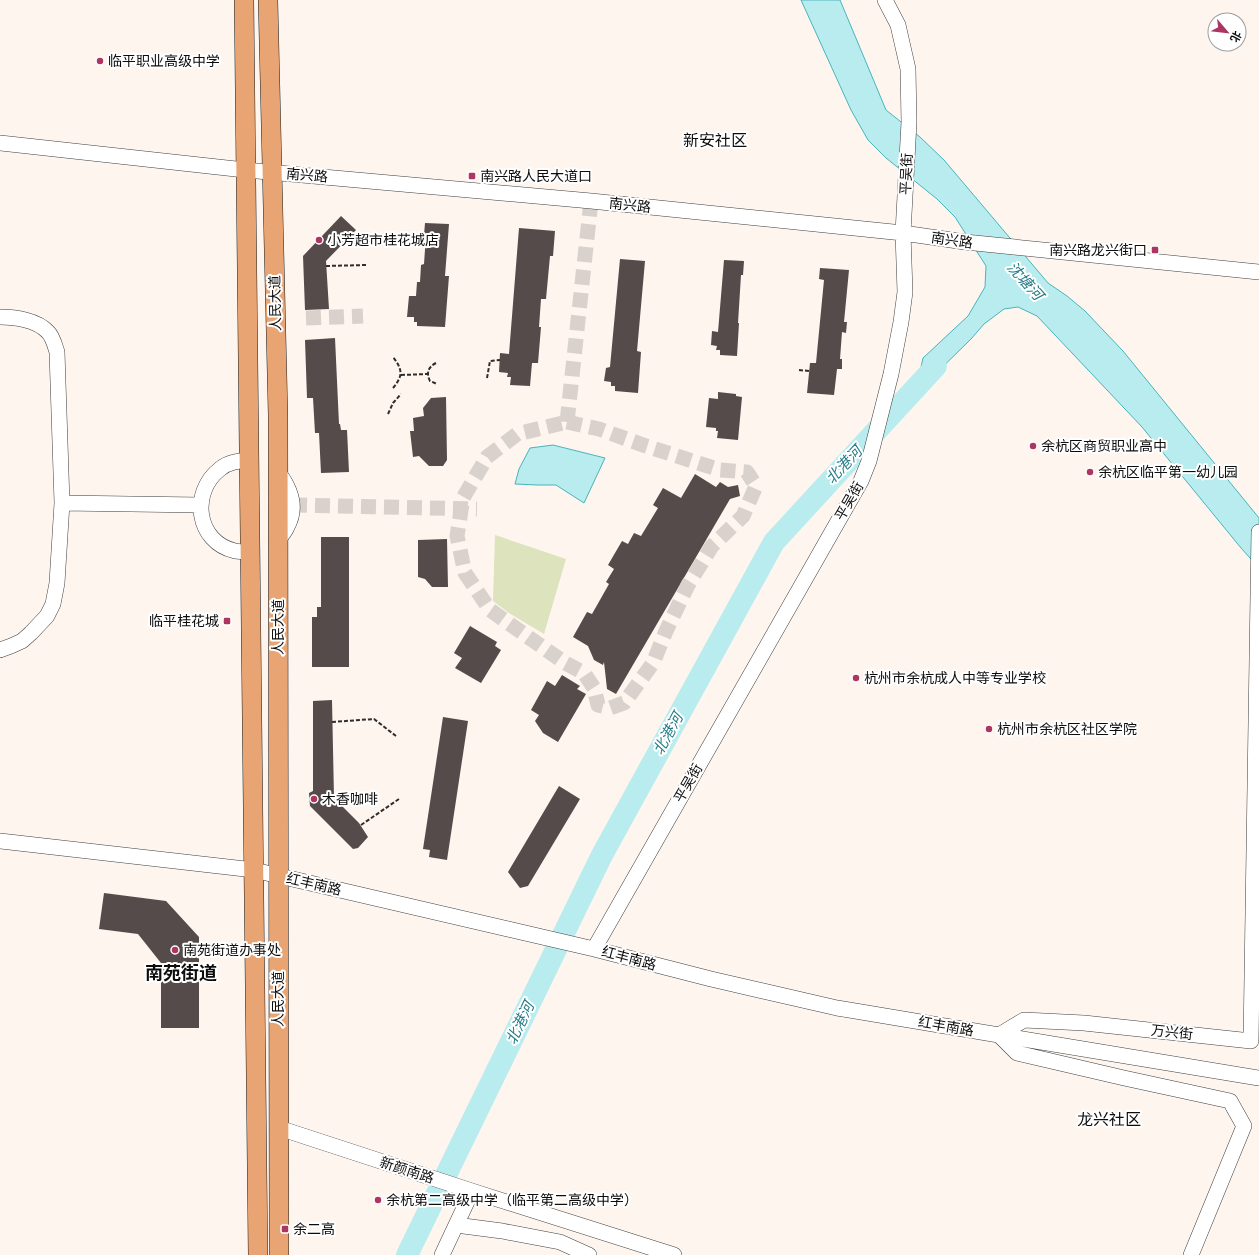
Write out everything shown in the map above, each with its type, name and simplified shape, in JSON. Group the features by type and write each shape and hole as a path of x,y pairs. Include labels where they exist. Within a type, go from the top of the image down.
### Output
{"main road":[{"name":"人民大道","path":"244,0 258,1255"},
{"name":"人民大道","path":"268,0 278,415 279,1255"}],"street":[{"name":"平吴街","path":"594,949 861,481 869,461 888,384 901,322 905,292 903,233 909,122 908,69 898,25 885,0"},
{"name":"南兴路","path":"0,143 245,170 591,201 903,233 965,242 1259,272"},
{"path":"0,317 28,320 40,326 48,332 57,352 62,503 58,583 53,604 47,616 22,641 0,650"},
{"path":"249,460 234,462 221,468 210,478 203,491 200,505 202,521 210,534 221,545 235,551 250,552"},
{"path":"278,472 287,483 292,498 292,513 287,528 278,540"},
{"path":"62,503 200,505"},
{"name":"万兴街","path":"999,1036 1024,1020 1084,1023 1250,1041 1259,532"},
{"name":"红丰南路","path":"0,840 254,870 515,930 712,979 837,1008 1259,1078"},
{"path":"999,1036 1018,1053 1230,1101 1244,1126 1191,1255"},
{"name":"新颜南路","path":"278,1128 674,1255"},
{"path":"442,1255 471,1191"},
{"path":"456,1225 502,1231 560,1242 589,1255"}],"path":[{"path":"326,266 366,265"},
{"path":"393,388 401,375 399,365 394,357"},
{"path":"487,378 490,361 500,360"},
{"path":"436,363 430,367 428,374 430,381 437,384"},
{"path":"799,370 809,371"},
{"path":"401,375 428,374"},
{"path":"388,414 393,403 401,394"},
{"path":"332,722 374,720 396,736"},
{"path":"361,825 399,799"}],"green space":[{"path":"495,535 566,559 544,634 509,613 493,601"}],"water":[{"name":"沈塘河","path":"801,0 840,0 886,110 920,137 944,160 1048,283 1085,311 1123,351 1259,518 1259,568 1142,427 1037,316 1018,307 1004,309 984,324 971,339 915,394 923,358 968,316 985,287 986,266 955,217 937,199 886,158 868,140 851,110"},
{"path":"553,445 605,458 584,503 556,485 515,484 519,469 530,448"}],"building":[{"path":"341,216 356,230 326,261 329,309 305,310 303,256"},
{"path":"425,223 449,224 445,276 449,276 445,327 417,326 417,322 414,322 414,317 407,317 409,296 416,296 417,282 420,282 421,265 424,264 426,235 424,235"},
{"path":"519,228 555,231 553,256 550,256 546,299 541,299 539,327 541,327 538,363 532,363 530,386 510,385 511,377 507,377 508,373 499,372 500,353 509,354"},
{"path":"620,259 645,261 637,351 641,352 638,393 615,391 615,386 611,386 611,382 604,381 606,368 610,367"},
{"path":"724,260 744,261 743,275 741,275 737,356 720,355 720,350 716,350 717,346 711,345 712,331 718,332"},
{"path":"820,268 849,270 844,322 847,322 846,333 842,332 840,359 842,359 842,369 837,369 834,395 807,393 810,363 816,363 824,280 819,279"},
{"path":"335,338 339,424 341,430 347,430 349,472 321,473 319,433 315,433 313,398 307,398 305,340"},
{"path":"718,392 736,394 736,396 742,397 738,440 717,438 718,431 716,431 716,428 706,427 709,398 718,399"},
{"path":"446,397 447,460 443,466 429,466 419,456 413,457 410,431 414,431 413,418 424,416 423,408 431,398"},
{"path":"695,474 716,487 720,482 728,487 738,485 740,496 730,499 616,694 607,689 604,662 603,665 594,660 588,646 573,637 587,612 592,614 609,584 606,582 614,569 608,565 622,541 628,544 634,533 641,536 658,508 653,505 663,488 681,498"},
{"path":"321,537 349,537 349,667 312,667 312,617 317,617 317,607 321,607"},
{"path":"447,539 448,587 432,587 425,579 418,577 418,540"},
{"path":"470,626 497,642 495,646 501,650 481,683 455,668 462,658 454,653"},
{"path":"562,675 580,686 577,689 586,694 558,742 543,733 535,721 539,715 531,710 547,681 555,686"},
{"path":"332,700 334,798 359,823 368,837 358,848 353,849 310,806 309,793 313,791 313,701"},
{"path":"443,717 468,721 447,860 429,857 430,850 423,849"},
{"path":"559,786 580,799 528,886 520,888 508,872"},
{"name":"南苑街道办事处","path":"104,893 166,901 199,937 199,1028 161,1028 161,963 138,934 99,929"}],"waterway":[{"name":"北港河","path":"407,1255 602,855 774,542 936,366"}],"tunnel":[{"path":"567,422 591,201"},
{"path":"306,318 363,316"},
{"path":"567,422 599,429 720,470 747,472 756,486 743,516 712,546 688,585 666,631 653,663 624,703 610,708 598,705 594,688 584,673 565,663 490,610 465,573 457,536 463,498 487,457 517,434 567,422"},
{"path":"292,505 477,509"}],"place":[{"name":"临平职业高级中学","path":"100,61"},
{"name":"南兴路人民大道口","path":"472,176"},
{"name":"小芳超市桂花城店","path":"319,240"},
{"name":"南兴路龙兴街口","path":"1155,250"},
{"name":"余杭区商贸职业高中","path":"1033,446"},
{"name":"余杭区临平第一幼儿园","path":"1090,472"},
{"name":"临平桂花城","path":"227,621"},
{"name":"杭州市余杭成人中等专业学校","path":"856,678"},
{"name":"杭州市余杭区社区学院","path":"989,729"},
{"name":"木香咖啡","path":"314,799"},
{"name":"南苑街道办事处","path":"175,950"},
{"name":"余杭第二高级中学（临平第二高级中学）","path":"378,1200"},
{"name":"余二高","path":"285,1229"}],"district":[{"name":"新安社区","path":"715,140"},
{"name":"南苑街道","path":"181,973"},
{"name":"龙兴社区","path":"1109,1119"}]}
